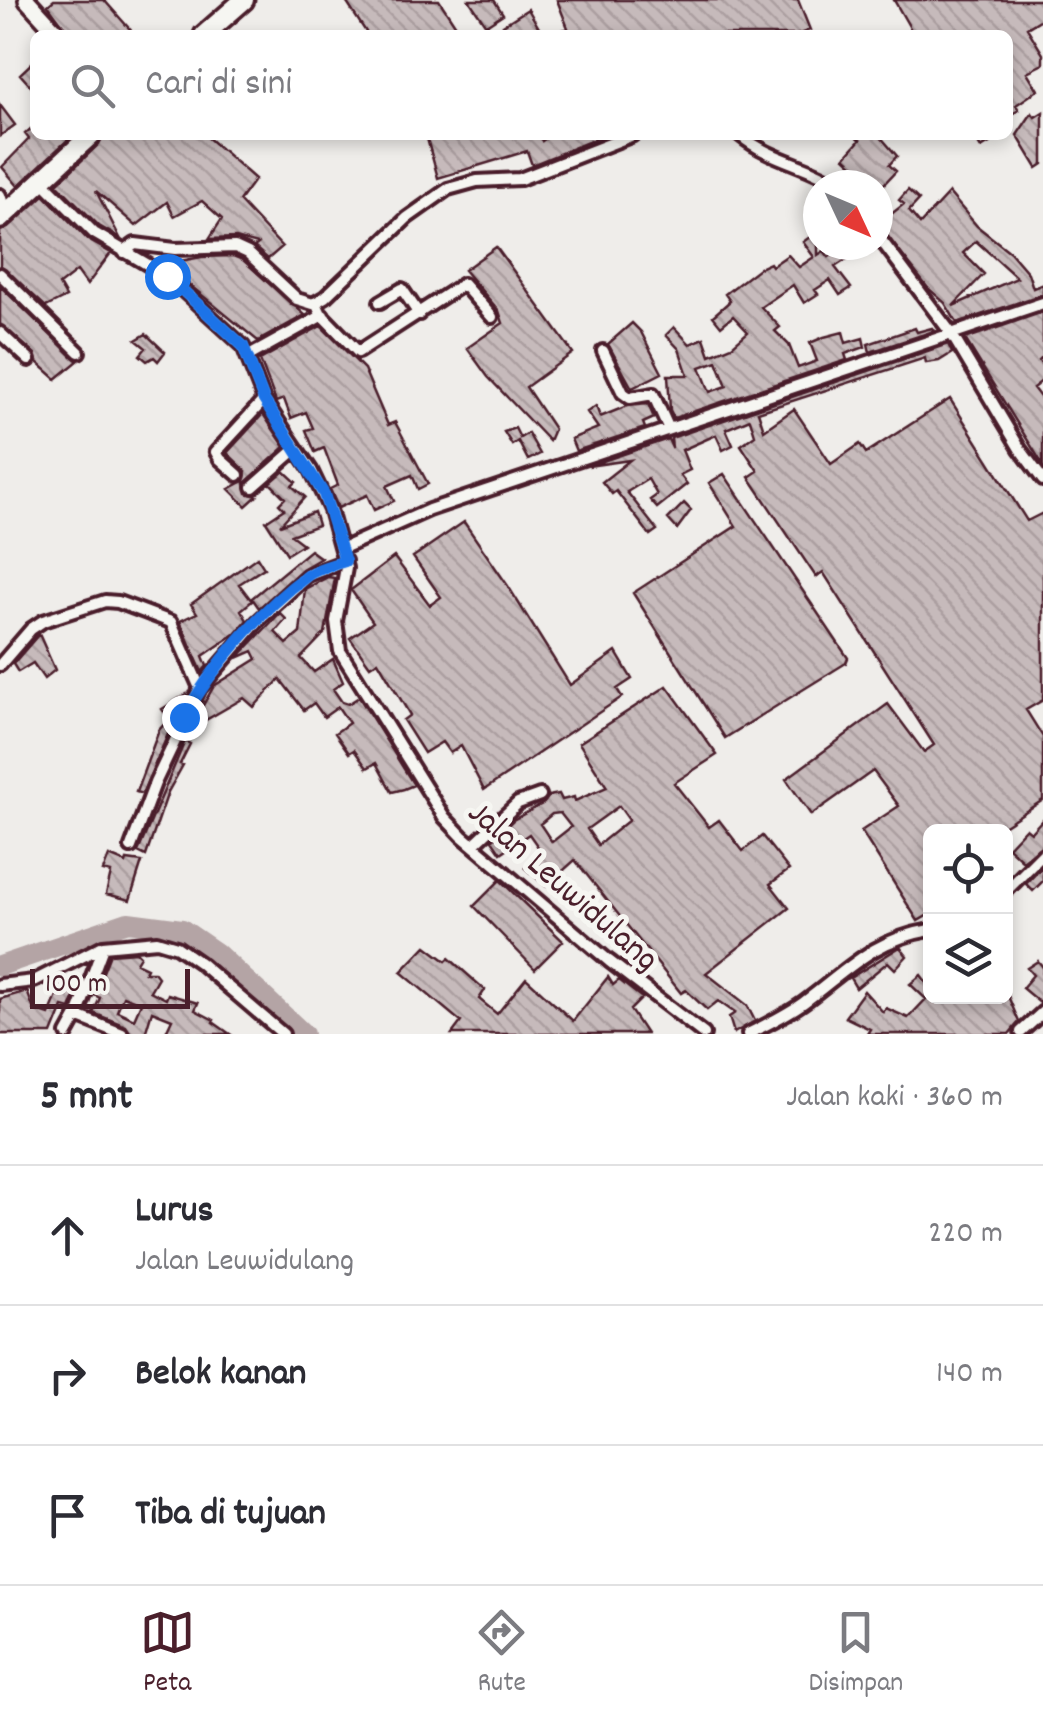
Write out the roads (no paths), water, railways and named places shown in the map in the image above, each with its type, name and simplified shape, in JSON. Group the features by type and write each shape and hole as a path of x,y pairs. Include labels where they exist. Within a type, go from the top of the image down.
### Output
{"main road":[{"path":"26,0 53,30"},
{"path":"210,30 244,0"},
{"path":"2,209 42,181 86,140"}],"street":[{"path":"249,356 319,309 407,218 448,189 477,181 520,179 620,140"},
{"path":"746,140 764,154 809,170"},
{"name":"Jalan Leuwidulang","path":"42,181 94,232 128,249 178,286 237,339 249,356 264,400 324,494 342,549 344,587 336,628 340,651 444,817 609,961 704,1034"},
{"path":"128,249 235,247 248,253 301,302 319,309 358,352 463,284 492,317"},
{"path":"893,258 1043,480"},
{"path":"0,274 79,352"},
{"path":"380,302 402,290 418,314"},
{"path":"342,549 428,510 1043,303"},
{"path":"0,333 29,360"},
{"path":"603,351 623,394 630,398 654,394 668,427"},
{"path":"238,475 216,452 264,400"},
{"path":"253,487 296,449"},
{"path":"131,848 155,783 200,688 258,621 308,575 345,561"},
{"path":"0,665 43,621 112,601 171,622 200,688"},
{"path":"473,845 518,803 540,795"},
{"path":"1013,884 1043,854"},
{"path":"748,1034 803,1002 863,955 884,943 923,932"},
{"path":"0,985 34,981 103,946 137,940 177,947 229,984 282,1034"},
{"path":"68,1034 103,946"},
{"path":"1021,1033 1043,1012"},
{"path":"77,1016 122,1034"}],"waterway":[{"path":"0,966 128,922 182,929 217,953 304,1034"}]}
